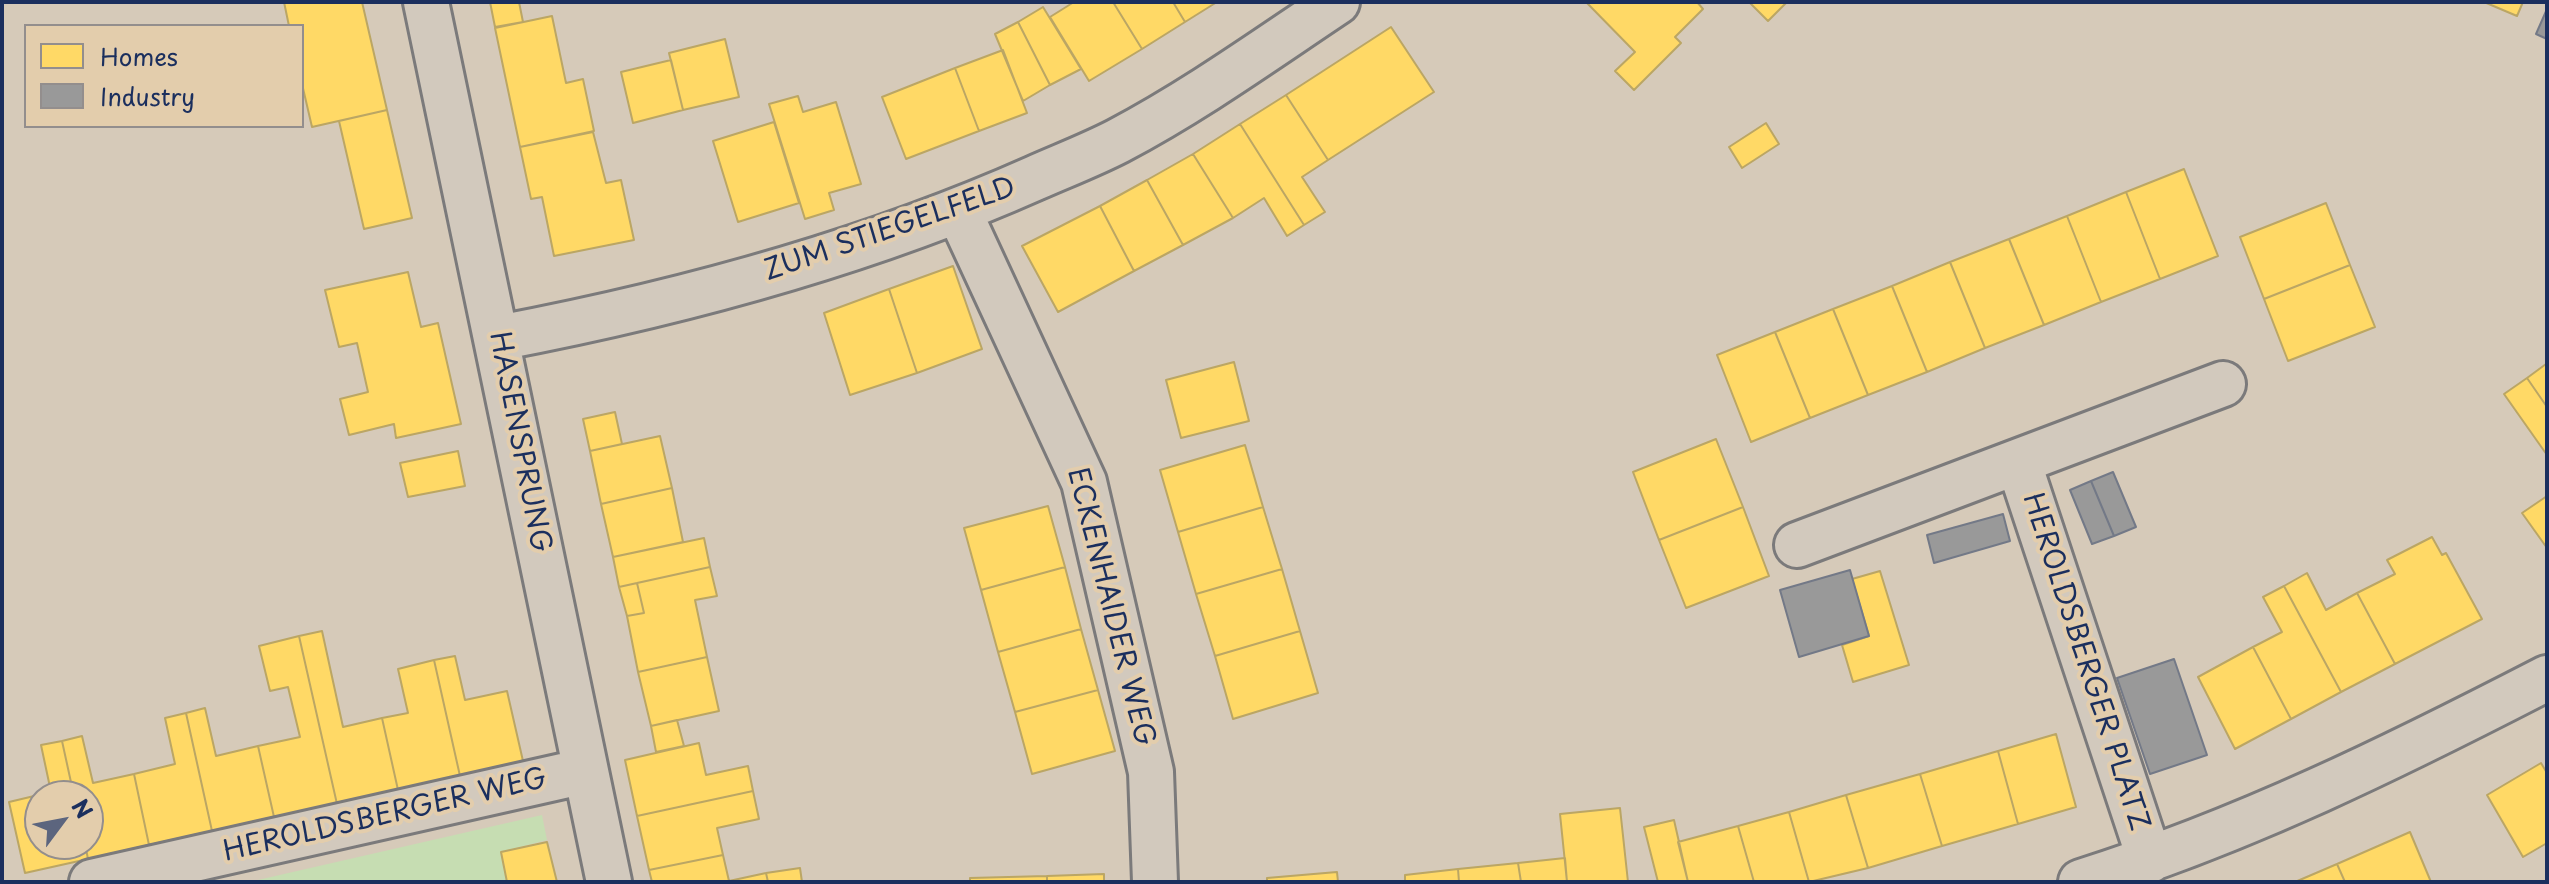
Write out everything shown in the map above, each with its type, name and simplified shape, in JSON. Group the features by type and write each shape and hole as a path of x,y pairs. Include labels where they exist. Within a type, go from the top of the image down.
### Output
{"street":[{"name":"HASENSPRUNG","path":"426,2 609,882"},
{"name":"ZUM STIEGELFELD","path":"498,338 584,322 800,266 959,212 1117,142 1238,69 1337,2"},
{"name":"ECKENHAIDER WEG","path":"959,212 1084,482 1151,772 1155,882"},
{"name":"HEROLDSBERGER PLATZ","path":"1797,545 2019,464 2223,384"},
{"name":"HEROLDSBERGER PLATZ","path":"2019,464 2150,860"},
{"path":"2081,882 2150,860 2363,772 2547,678"},
{"name":"HEROLDSBERGER WEG","path":"92,882 585,771"}],"green space":[{"path":"542,815 547,840 505,851 511,882 249,882"}],"building: Homes":[{"path":"284,2 362,2 387,110 312,127 304,93 304,24 289,24"},
{"path":"490,2 519,2 523,22 495,27"},
{"path":"1074,2 1113,2 1142,49 1089,81 1050,17"},
{"path":"1113,2 1173,2 1185,22 1142,49"},
{"path":"1173,2 1217,2 1185,22"},
{"path":"1586,2 1697,2 1703,9 1675,37 1681,43 1634,90 1615,71 1635,52"},
{"path":"1749,2 1787,2 1768,21"},
{"path":"2484,2 2523,2 2517,16"},
{"path":"1043,7 1081,69 1050,85 1018,22"},
{"path":"552,16 566,83 583,79 594,131 520,147 495,28"},
{"path":"1018,22 1050,85 1023,101 995,34"},
{"path":"1391,27 1434,92 1328,160 1286,95"},
{"path":"725,39 739,97 683,110 669,53"},
{"path":"1003,50 1027,113 979,131 955,68"},
{"path":"671,60 683,110 633,123 621,72"},
{"path":"955,68 979,131 906,159 882,97"},
{"path":"1286,95 1328,160 1302,177 1325,212 1304,225 1240,124"},
{"path":"798,96 803,112 836,102 861,184 829,193 834,210 805,219 769,104"},
{"path":"387,110 412,218 364,229 339,121"},
{"path":"774,122 799,203 738,222 713,141"},
{"path":"1766,123 1779,144 1742,168 1729,147"},
{"path":"1240,124 1304,225 1287,236 1264,198 1233,218 1193,154"},
{"path":"593,132 606,183 621,180 634,240 554,256 542,197 531,199 520,147"},
{"path":"1193,154 1233,218 1183,245 1147,180"},
{"path":"2184,169 2218,256 2160,279 2126,192"},
{"path":"1147,180 1183,245 1134,271 1100,206"},
{"path":"2126,192 2160,279 2101,302 2067,216"},
{"path":"2326,203 2350,265 2264,299 2240,237"},
{"path":"1100,206 1134,271 1058,312 1022,246"},
{"path":"2067,216 2101,302 2044,325 2009,239"},
{"path":"2009,239 2044,325 1985,348 1950,262"},
{"path":"1950,262 1985,348 1927,372 1892,286"},
{"path":"2350,265 2375,327 2288,361 2264,299"},
{"path":"953,266 982,349 917,373 889,289"},
{"path":"408,272 421,327 438,323 461,424 396,438 394,424 349,435 340,399 368,392 357,343 339,347 325,290"},
{"path":"1892,286 1927,372 1868,395 1833,309"},
{"path":"889,289 917,373 850,395 824,313"},
{"path":"1833,309 1868,395 1810,418 1775,332"},
{"path":"1775,332 1810,418 1751,442 1717,355"},
{"path":"1234,362 1249,421 1181,438 1166,380"},
{"path":"2547,365 2547,407 2527,378"},
{"path":"2527,378 2547,407 2547,455 2504,394"},
{"path":"615,412 622,444 590,451 583,419"},
{"path":"660,436 672,488 601,504 590,451"},
{"path":"1716,439 1743,507 1659,540 1633,472"},
{"path":"1245,445 1263,507 1178,532 1160,470"},
{"path":"458,451 465,486 408,497 400,463"},
{"path":"672,488 683,542 613,557 601,504"},
{"path":"2547,496 2547,548 2522,513"},
{"path":"1048,506 1065,567 981,590 964,528"},
{"path":"1263,507 1282,569 1196,594 1178,532"},
{"path":"1743,507 1769,576 1686,608 1659,540"},
{"path":"2432,537 2442,555 2446,553 2482,619 2395,664 2357,593 2395,574 2387,560"},
{"path":"704,538 710,567 619,587 613,557"},
{"path":"710,567 717,596 695,600 707,657 638,672 627,616 644,613 637,583"},
{"path":"1065,567 1081,629 998,652 981,590"},
{"path":"1282,569 1300,631 1215,656 1196,594"},
{"path":"1880,571 1909,665 1853,682 1842,645 1869,636 1852,579"},
{"path":"2307,573 2326,610 2357,593 2395,664 2341,692 2284,586"},
{"path":"637,583 644,613 627,616 619,587"},
{"path":"2284,586 2341,692 2291,719 2253,647 2282,632 2263,597"},
{"path":"1081,629 1098,690 1015,712 998,652"},
{"path":"322,631 343,727 382,718 398,790 337,804 299,636"},
{"path":"1300,631 1318,693 1233,719 1215,656"},
{"path":"299,636 337,804 274,817 258,746 300,737 288,687 270,691 259,646"},
{"path":"2253,647 2291,719 2235,749 2198,677"},
{"path":"455,656 465,700 507,691 523,761 460,776 434,660"},
{"path":"707,657 719,711 651,726 638,672"},
{"path":"434,660 460,776 398,790 382,718 408,713 398,669"},
{"path":"1098,690 1115,751 1032,774 1015,712"},
{"path":"205,708 216,756 258,746 274,817 212,831 186,713"},
{"path":"186,713 212,831 149,845 134,774 175,764 165,718"},
{"path":"677,720 684,746 656,752 651,726"},
{"path":"2056,734 2076,807 2018,824 1998,751"},
{"path":"82,736 92,780 71,780 62,741"},
{"path":"62,741 71,780 48,780 41,745"},
{"path":"699,743 706,775 748,766 753,791 637,816 625,760"},
{"path":"1998,751 2018,824 1942,846 1920,774"},
{"path":"2541,763 2547,773 2547,843 2523,857 2487,795"},
{"path":"134,774 149,845 104,855 104,781"},
{"path":"1920,774 1942,846 1868,868 1846,795"},
{"path":"753,791 759,819 717,828 723,855 649,870 637,816"},
{"path":"1846,795 1868,868 1809,882 1789,812"},
{"path":"24,798 24,860 84,860 25,873 9,802"},
{"path":"1620,808 1628,882 1567,882 1560,814"},
{"path":"1789,812 1809,882 1754,882 1738,826"},
{"path":"1674,820 1688,882 1658,882 1644,827"},
{"path":"1738,826 1754,882 1688,882 1678,842"},
{"path":"2410,832 2431,882 2345,882 2337,864"},
{"path":"547,842 557,882 507,882 501,852"},
{"path":"723,855 729,881 766,873 768,882 652,882 649,870"},
{"path":"1565,858 1567,882 1521,882 1518,863"},
{"path":"1518,863 1521,882 1459,882 1458,869"},
{"path":"2337,864 2345,882 2295,882"},
{"path":"800,868 802,882 768,882 766,873"},
{"path":"1458,869 1459,882 1405,882 1405,875"},
{"path":"1337,872 1338,882 1267,882 1267,878"},
{"path":"1104,874 1104,882 1047,882 1047,876"},
{"path":"1047,876 1047,882 970,882 970,878"}],"building: Industry":[{"path":"2547,9 2547,39 2536,34"},
{"path":"2113,472 2136,527 2114,536 2091,481"},
{"path":"2091,481 2114,536 2092,544 2070,490"},
{"path":"2003,514 2010,541 1934,563 1927,535"},
{"path":"1850,570 1869,636 1799,657 1780,590"},
{"path":"2174,659 2207,755 2150,774 2117,678"}]}
